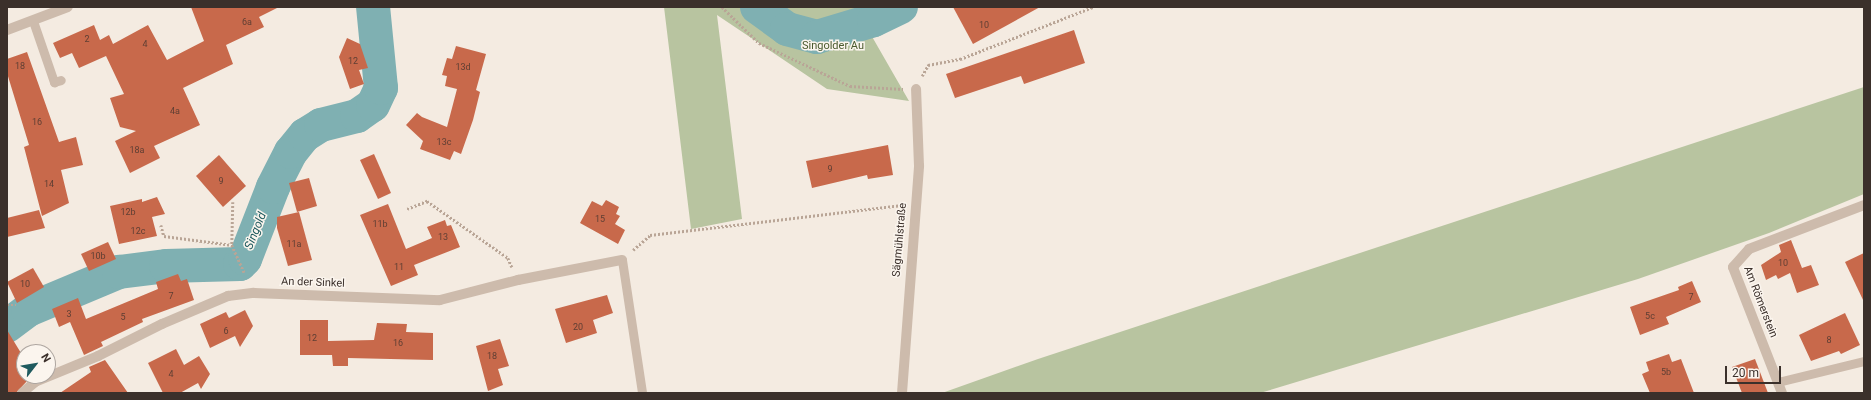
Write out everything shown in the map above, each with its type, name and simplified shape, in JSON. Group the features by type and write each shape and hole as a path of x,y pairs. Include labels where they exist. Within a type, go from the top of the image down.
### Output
{"street":[{"path":"7,30 68,7"},
{"name":"Sägmühlstraße","path":"902,393 918,166 916,89"},
{"name":"Am Römerstein","path":"1782,393 1733,267 1749,249 1864,205"},
{"name":"An der Sinkel","path":"22,393 34,382 98,356 162,324 228,296 254,293 440,300 518,280 622,260"}],"lane":[{"path":"33,21 54,82 61,80"},
{"path":"622,260 642,393"},
{"path":"1778,382 1864,361"}],"path":[{"path":"722,7 759,43 850,86 916,89 928,66 960,58 1093,7"},
{"path":"622,260 650,235 902,205 902,200"},
{"path":"407,209 427,201 508,258 518,280"},
{"path":"234,202 232,246 244,272"},
{"path":"161,225 164,236 232,246"},
{"path":"7,305 16,305"}],"green space":[{"name":"Singolder Au","path":"664,7 855,7 909,101 827,89 717,15 742,219 691,229"},
{"path":"1864,87 1864,194 1769,233 1638,279 1260,393 942,393 1038,359"}],"building":[{"path":"191,7 279,7 259,17 264,27 226,45 233,64 183,88 200,125 154,146 160,158 130,173 115,141 136,131 120,127 110,98 124,94 106,56 79,68 72,53 60,58 53,43 94,25 100,40 109,35 113,44 148,25 167,60 204,41"},
{"path":"953,7 1040,7 973,44"},
{"path":"1074,30 1085,63 1024,84 1021,76 955,98 946,74"},
{"path":"347,38 360,44 368,68 359,70 364,84 350,89 339,57"},
{"path":"456,46 486,54 476,90 480,92 473,120 461,154 454,151 450,160 420,149 423,141 406,125 417,113 422,117 447,127 457,89 445,86 447,76 442,75 447,58 452,59"},
{"path":"27,52 59,142 76,137 83,165 61,170 69,203 42,216 24,147 29,145 7,73 7,59"},
{"path":"888,145 893,175 868,179 867,175 812,188 806,161"},
{"path":"374,154 391,193 378,199 360,160"},
{"path":"219,155 246,186 223,207 196,176"},
{"path":"309,178 317,206 297,212 289,183"},
{"path":"157,197 165,214 152,217 157,236 119,244 110,206 142,199 142,202"},
{"path":"606,200 619,207 616,214 620,216 615,224 625,230 618,244 580,223 592,201 602,206"},
{"path":"388,204 406,249 432,238 427,227 445,220 447,226 451,225 460,247 414,265 418,275 391,286 360,215"},
{"path":"39,210 45,228 7,237 7,218"},
{"path":"299,212 312,260 288,266 277,228 277,217"},
{"path":"1791,240 1802,268 1811,265 1819,285 1797,293 1790,273 1778,279 1776,275 1766,280 1761,265 1781,252 1779,245"},
{"path":"108,242 116,259 89,271 81,254"},
{"path":"1864,253 1864,302 1845,262"},
{"path":"33,268 44,287 17,303 7,282"},
{"path":"178,274 181,281 187,279 194,300 142,319 143,322 101,342 103,346 84,355 70,322 59,327 52,309 78,298 86,319 158,289 156,282"},
{"path":"1692,281 1701,302 1666,317 1669,324 1640,335 1630,307 1679,290 1678,287"},
{"path":"607,295 613,313 593,320 597,333 566,343 555,309"},
{"path":"245,310 253,326 240,347 235,336 210,348 200,324 226,312 229,318"},
{"path":"1845,313 1860,345 1841,354 1839,351 1811,361 1799,335"},
{"path":"300,320 328,320 328,341 374,340 377,323 407,324 406,332 433,333 433,360 348,358 348,366 333,366 332,355 300,355"},
{"path":"7,330 16,345 16,384 24,384 16,393 7,393"},
{"path":"500,339 509,366 498,369 503,385 488,391 476,346"},
{"path":"176,349 184,365 199,356 210,374 201,389 198,383 180,393 163,393 148,363"},
{"path":"1669,354 1672,362 1681,359 1694,393 1650,393 1642,374 1649,371 1646,362"},
{"path":"1755,359 1768,393 1742,393 1732,367"},
{"path":"105,360 128,393 60,393 91,372 89,367"}],"waterway":[{"name":"Singold","path":"7,326 28,310 119,272 166,266 240,264 245,259 273,187 291,152 305,135 321,125 357,116 373,105 381,88 373,7"},
{"name":"Singold","path":"757,7 787,29 817,37 874,20 901,7"}]}
